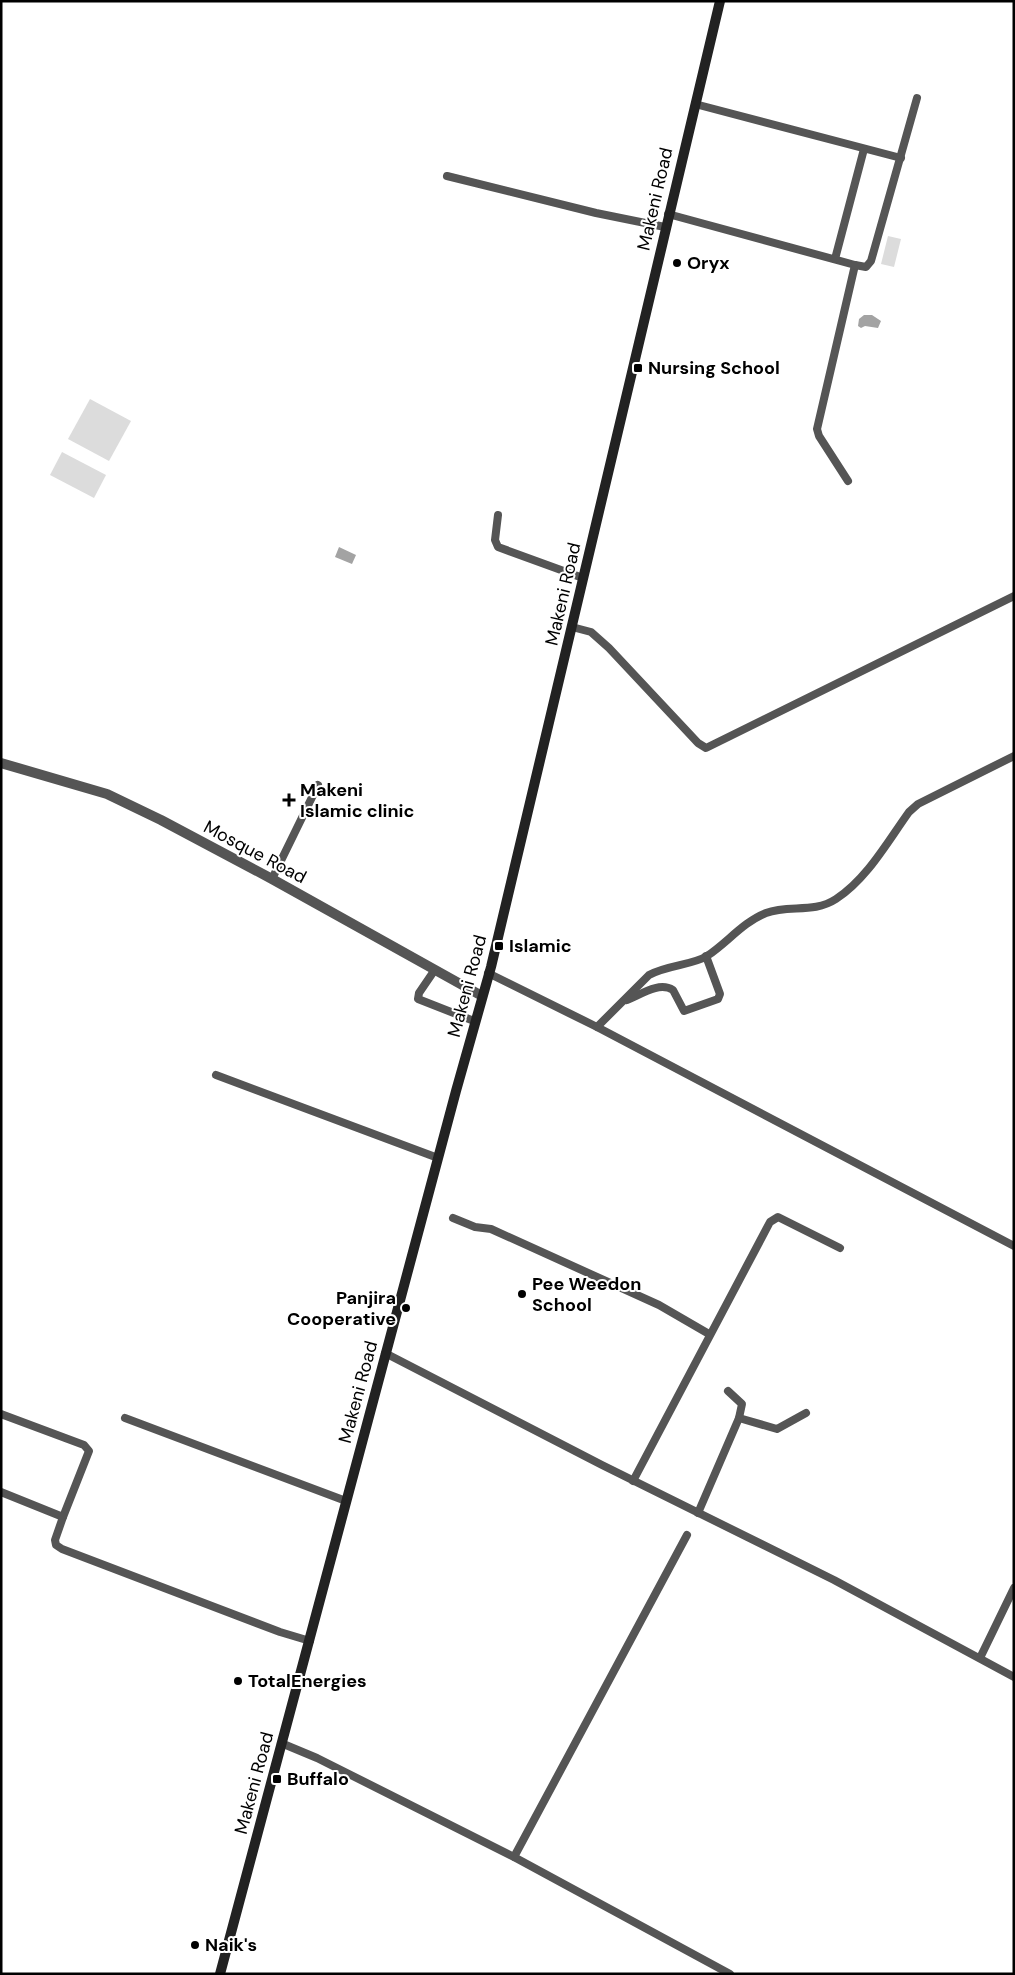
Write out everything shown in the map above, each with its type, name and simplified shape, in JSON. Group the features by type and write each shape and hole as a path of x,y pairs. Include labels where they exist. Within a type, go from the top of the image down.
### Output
{"main road":[{"name":"Makeni Road","path":"220,1974 310,1641 385,1352 482,996 584,578 668,214 720,1"}],"street":[{"path":"668,214 866,267 871,261 917,98"},
{"path":"694,104 901,158"},
{"path":"835,259 864,149"},
{"path":"447,176 605,215 665,227"},
{"path":"848,481 819,436 818,429 855,265"},
{"path":"498,515 495,540 498,546 584,578"},
{"path":"572,627 591,632 610,648 698,743 706,748 1014,596"},
{"path":"597,1027 649,975 659,969 706,956 732,935 765,913 785,908 818,908 837,898 862,876 909,812 918,804 1014,756"},
{"name":"Mosque Road","path":"1,763 107,794 272,879 434,971 482,996"},
{"path":"272,879 318,785"},
{"path":"622,1002 657,988 673,990 684,1011 718,1000 720,994 706,956"},
{"path":"434,971 419,993 418,999 474,1021"},
{"path":"488,972 597,1027 1014,1246"},
{"path":"216,1075 438,1158"},
{"path":"633,1481 770,1222 778,1217 792,1222 840,1248"},
{"path":"452,1218 476,1227 491,1229 658,1305 710,1334"},
{"path":"385,1352 633,1481 834,1580 1014,1677"},
{"path":"698,1513 739,1418 742,1404 728,1391"},
{"path":"739,1418 777,1429 806,1413"},
{"path":"1,1414 84,1445 89,1451 63,1517 55,1540 56,1545 62,1549 280,1632 310,1641"},
{"path":"124,1418 346,1501"},
{"path":"1,1492 63,1517"},
{"path":"514,1857 687,1535"},
{"path":"980,1658 1014,1588"},
{"path":"281,1743 317,1758 514,1857 730,1974"}],"shaded area":[{"path":"888,236 901,239 894,267 881,264"},
{"path":"864,315 872,315 881,321 878,328 865,326 861,328 858,326 859,319"},
{"path":"90,399 131,421 109,461 68,439"},
{"path":"62,452 106,475 94,498 50,475"},
{"path":"339,547 356,555 352,564 335,557"}],"place":[{"name":"Oryx","path":"677,263"},
{"name":"Nursing School","path":"638,368"},
{"name":"Makeni Islamic clinic","path":"289,800"},
{"name":"Islamic","path":"499,946"},
{"name":"Pee Weedon School","path":"522,1294"},
{"name":"Panjira Cooperative","path":"406,1308"},
{"name":"TotalEnergies","path":"238,1681"},
{"name":"Buffalo","path":"277,1779"},
{"name":"Naik's","path":"195,1945"}]}
